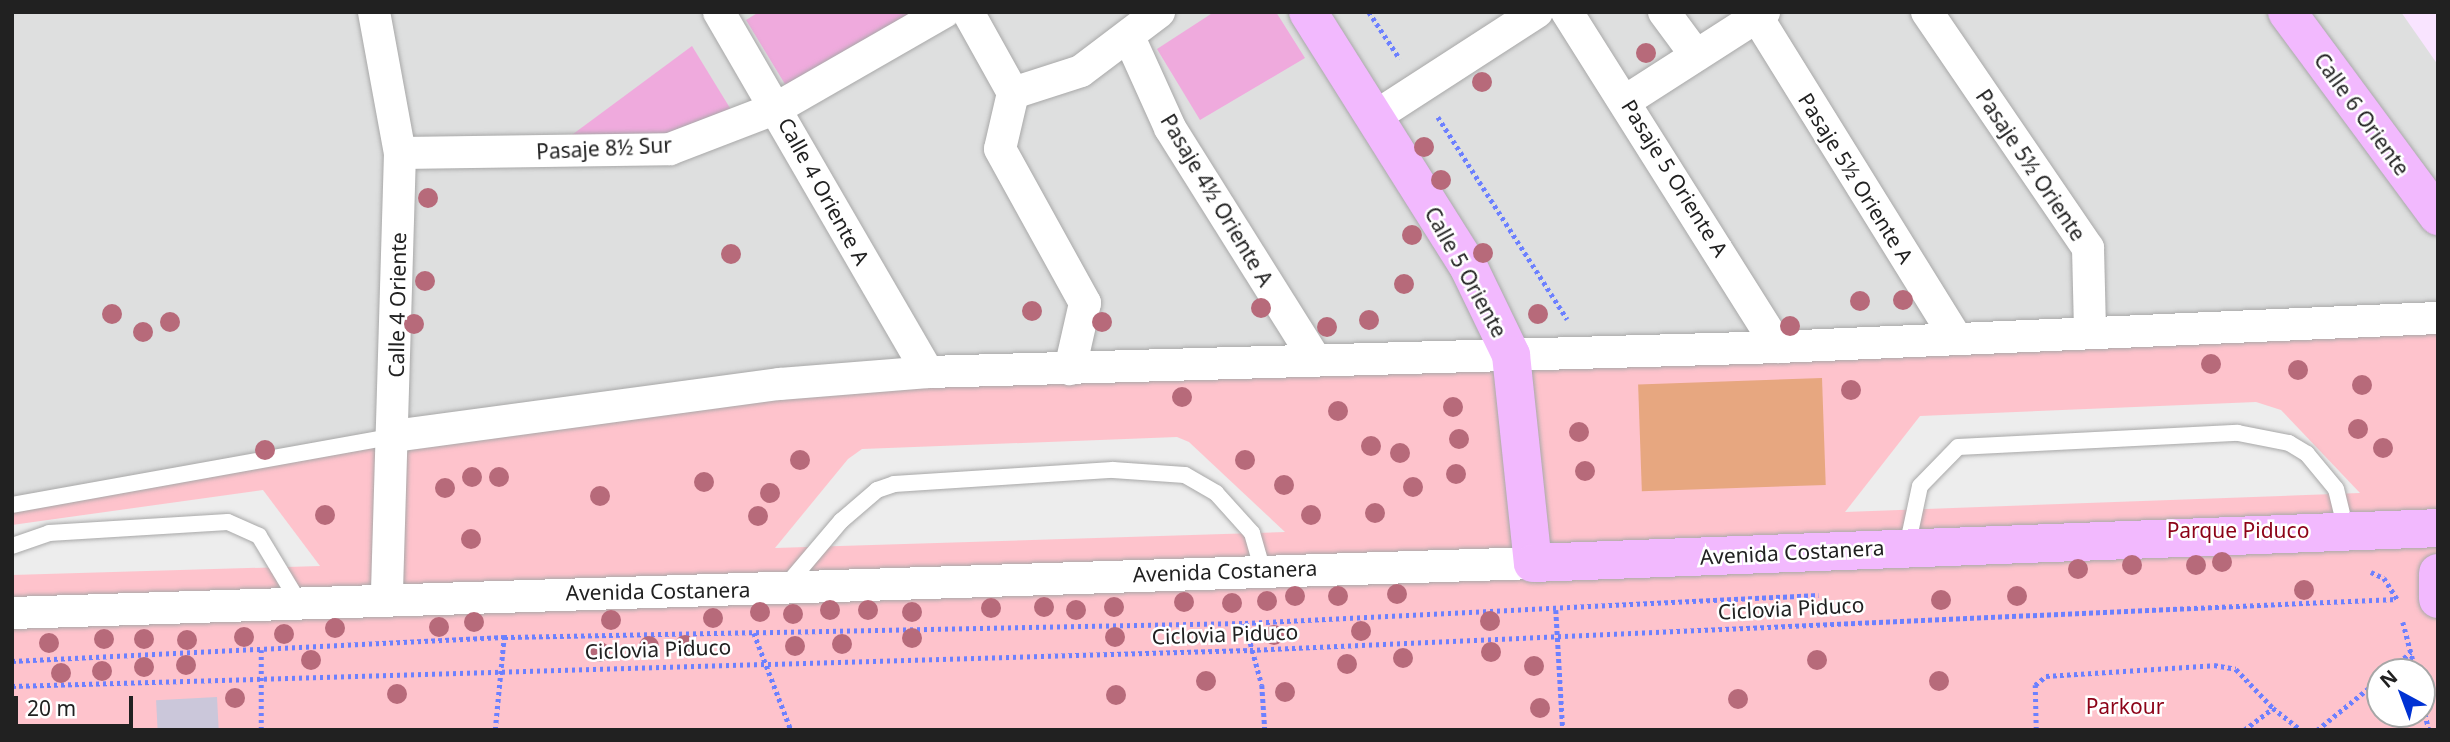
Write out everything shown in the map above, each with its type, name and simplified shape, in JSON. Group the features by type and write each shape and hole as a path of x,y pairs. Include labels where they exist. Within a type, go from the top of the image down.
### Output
{"street":[{"name":"Calle 4 Oriente","path":"374,12 400,153 394,436 387,601"},
{"name":"Calle 4 Oriente A","path":"719,12 928,372"},
{"name":"Pasaje 8½ Sur","path":"400,153 670,149 777,108 944,12"},
{"path":"968,12 1013,93 1000,149 1085,303 1070,369"},
{"path":"1013,93 1082,71 1159,12"},
{"name":"Calle 5 Oriente","path":"1308,12 1376,116 1469,268 1511,355 1533,563"},
{"path":"1376,116 1537,12"},
{"name":"Pasaje 5 Oriente A","path":"1567,12 1627,100 1778,346"},
{"path":"1664,12 1695,54"},
{"name":"Pasaje 5½ Oriente","path":"1927,12 2088,248 2090,332"},
{"name":"Calle 6 Oriente","path":"2287,12 2438,216"},
{"path":"1627,100 1695,54 1761,15"},
{"name":"Pasaje 5½ Oriente A","path":"1761,15 1956,338"},
{"name":"Pasaje 4½ Oriente A","path":"1129,37 1170,128 1315,359"},
{"path":"394,436 780,384 928,372 1778,346 2438,318"},
{"name":"Avenida Costanera","path":"12,613 1262,569 1533,563 2438,528"},
{"path":"2424,599 2438,573"}],"lane":[{"path":"1907,547 1920,485 1958,447 2238,433 2290,443 2306,454 2336,489 2346,530"},
{"path":"12,505 394,436"},
{"path":"785,587 841,521 877,490 894,484 1113,470 1185,475 1216,493 1252,533 1262,569"},
{"path":"12,545 49,533 228,522 259,536 300,604"}],"path":[{"path":"2366,570 2384,578 2398,599 2413,658"},
{"path":"12,661 504,637 1245,623 1556,610 1831,594"},
{"name":"Ciclovia Piduco","path":"12,686 765,661 1250,650 2424,599"},
{"path":"1556,610 1563,730"},
{"path":"1245,623 1250,650 1262,685 1265,730"},
{"path":"754,633 791,730"},
{"path":"495,730 504,637"},
{"path":"261,650 261,730"},
{"path":"2403,658 2411,651"},
{"path":"2036,730 2035,685 2046,676 2214,665 2236,670 2273,708 2301,730"},
{"path":"2318,730 2366,691"},
{"path":"2244,730 2273,708"}],"shaded area":[{"path":"12,12 2438,12 2438,730 12,730"},
{"path":"759,12 934,12 791,94 746,20"},
{"path":"1214,12 1276,12 1305,58 1200,120 1157,49"},
{"path":"2401,12 2438,12 2438,65"},
{"path":"692,46 733,113 649,145 565,140"},
{"path":"1822,378 1826,485 1642,491 1638,384"},
{"path":"2256,402 2281,410 2360,493 1845,512 1920,416"},
{"path":"1177,437 1189,442 1285,532 775,548 848,459 862,449"},
{"path":"263,490 320,566 12,575 12,525"}],"green space":[{"name":"Parque Piduco","path":"2438,324 2438,730 12,730 12,505 394,436 921,380"}],"building":[{"path":"217,697 219,730 158,730 156,700"}],"park label":[{"name":"Parkour","path":"2125,706"}]}
